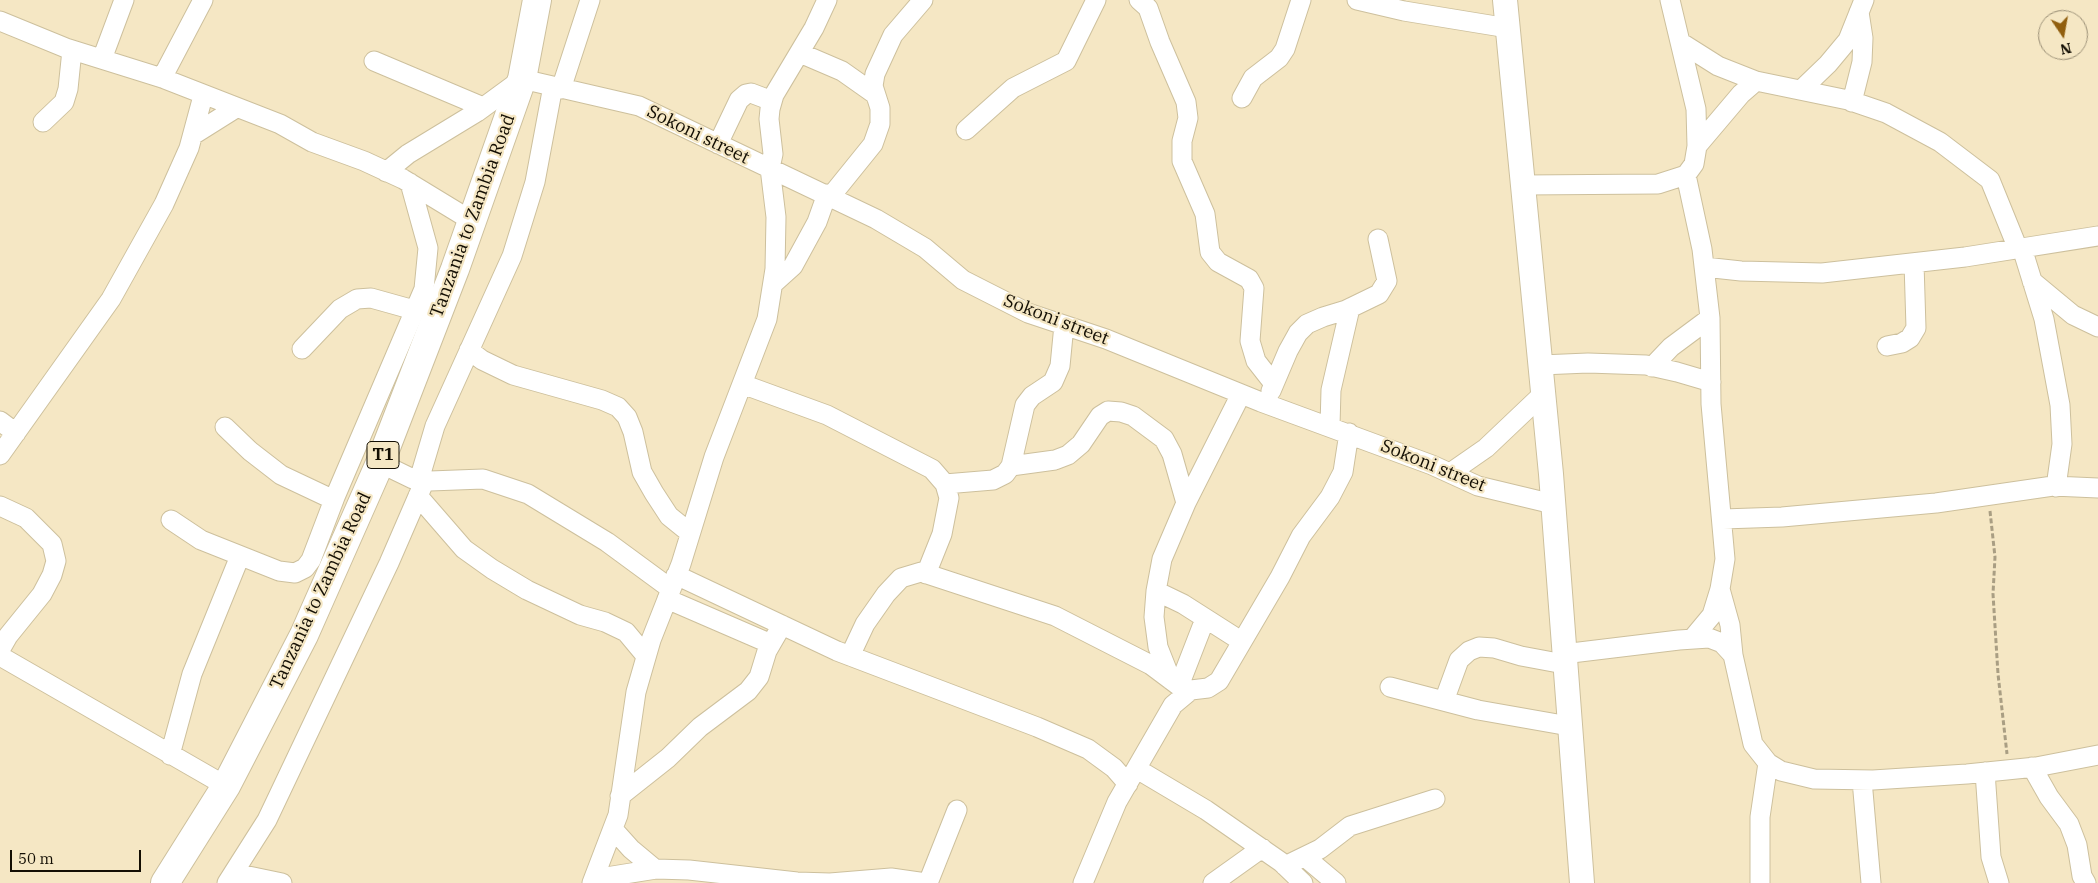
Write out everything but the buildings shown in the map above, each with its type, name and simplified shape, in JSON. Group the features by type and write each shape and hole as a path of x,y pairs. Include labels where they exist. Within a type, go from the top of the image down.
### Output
{"highway":[{"name":"Tanzania to Zambia Road","path":"165,883 226,786 304,635 380,463 472,221 522,79 537,0"}],"street":[{"path":"102,59 124,0"},
{"path":"162,78 203,0"},
{"path":"282,883 230,878 266,820 390,563 421,485 435,426 512,256 535,182 557,88 590,0"},
{"path":"593,881 618,815 636,692 646,656 690,533 714,457 767,319 772,284 776,217 770,168 773,154 768,120 772,102 800,53 826,0"},
{"path":"772,284 794,266 829,195 873,144 880,124 880,108 873,86 875,74 893,35 923,0"},
{"path":"966,130 1012,88 1066,61 1096,0"},
{"path":"1242,98 1253,78 1279,58 1285,49 1301,0"},
{"path":"1357,0 1508,28"},
{"path":"1506,0 1544,393 1582,883"},
{"path":"1524,185 1658,184 1686,175 1694,164 1697,146 1696,109 1670,0"},
{"path":"1147,3 1160,42 1186,102 1188,118 1182,140 1182,160 1205,214 1210,252 1218,262 1249,279 1254,288 1250,341 1256,361 1274,384"},
{"path":"1802,89 1828,64 1848,40 1862,6"},
{"path":"1852,102 1862,62 1862,6"},
{"path":"0,21 72,50 162,78 203,96 280,124 312,142 386,172 410,184 472,221"},
{"path":"1680,42 1718,66 1756,81 1802,89 1852,102 1886,114 1940,142 1990,180 2020,248 2044,319 2060,405 2062,444 2056,487"},
{"path":"43,122 64,102 68,90 72,50"},
{"path":"800,53 842,71 876,95"},
{"path":"374,61 398,73 483,107"},
{"path":"386,172 408,154 483,107 522,79"},
{"name":"Sokoni street","path":"522,79 639,106 876,219 925,248 962,280 1028,314 1106,339 1265,404 1350,433 1478,486 1553,504"},
{"path":"1697,146 1735,100 1756,81"},
{"path":"718,144 739,100 746,94 751,93 772,102"},
{"path":"0,455 111,299 164,204 193,135 203,96"},
{"path":"193,135 236,108"},
{"path":"1686,175 1704,267 1710,318 1711,382 1718,491 1723,519 1725,559 1720,589 1712,615 1692,639"},
{"path":"171,520 201,540 279,571 296,573 305,568 318,546 334,500 424,289 428,269 428,248 410,184"},
{"path":"1704,267 1740,271 1822,273 1914,263 2098,236"},
{"path":"1265,404 1288,351 1298,333 1307,324 1350,308 1379,294 1387,281 1378,239"},
{"path":"1887,346 1902,343 1910,338 1916,328 1914,263"},
{"path":"2032,280 2073,315 2098,327"},
{"path":"302,349 340,309 357,299 371,298 414,310"},
{"path":"1330,426 1332,382 1350,308"},
{"path":"1652,366 1671,347 1710,318"},
{"path":"945,484 993,480 1005,474 1011,466 1025,405 1032,396 1053,382 1060,366 1064,325"},
{"path":"469,350 482,360 513,375 602,400 618,407 626,417 633,432 642,472 669,516 690,533"},
{"path":"1541,365 1588,363 1652,366 1711,382"},
{"path":"742,384 827,415 932,469 945,484 949,498 942,534 926,574"},
{"path":"1450,473 1486,448 1544,393"},
{"path":"1179,686 1158,647 1154,617 1156,591 1162,559 1186,503 1241,394"},
{"path":"1011,466 1055,460 1068,456 1081,444 1100,416 1108,411 1121,412 1133,416 1164,439 1172,454 1186,503"},
{"path":"0,421 16,433"},
{"path":"225,427 250,451 282,475 334,500"},
{"path":"850,656 866,624 886,594 901,578 910,574 926,574 1055,616 1151,666 1179,686 1208,688 1219,680 1284,571 1301,536 1330,497 1343,472 1350,433"},
{"path":"380,463 421,485 464,548 492,569 527,590 563,607 626,632 646,656"},
{"path":"421,485 483,480 528,494 608,542 671,588 771,644"},
{"path":"1723,519 1791,516 1988,497 2056,487 2098,488"},
{"path":"0,506 26,518 52,544 56,561 52,575 42,594 8,636 0,650"},
{"path":"170,755 192,674 240,556"},
{"path":"671,588 782,624 850,656 1038,727 1088,750 1114,768 1206,810 1262,848 1303,883"},
{"path":"1720,589 1730,625 1733,654 1753,744 1768,764 1781,771 1814,779 1862,780 2010,770 2098,755"},
{"path":"1156,591 1241,641"},
{"path":"1083,883 1117,802 1173,705 1205,619"},
{"path":"620,796 668,758 700,728 748,691 759,677 771,644 782,624"},
{"path":"1444,701 1459,660 1469,651 1479,647 1494,648 1521,656 1564,659 1708,638 1722,643 1733,654"},
{"path":"0,656 226,786"},
{"path":"1390,687 1444,701 1569,726"},
{"path":"1760,883 1760,817 1768,764"},
{"path":"2032,767 2049,797 2069,824 2077,845 2082,876 2086,883"},
{"path":"1985,772 1991,857 1999,883"},
{"path":"1862,780 1871,883"},
{"path":"1285,866 1305,857 1350,826 1436,799"},
{"path":"593,881 655,869 688,870 806,883 891,878 927,883 956,810"},
{"path":"613,829 631,849 655,869"},
{"path":"1214,883 1262,848"},
{"path":"1305,857 1336,883"},
{"path":"2094,883 2098,876"}],"path":[{"path":"1988,497 1995,557 1993,594 1998,674 2010,770"}]}
